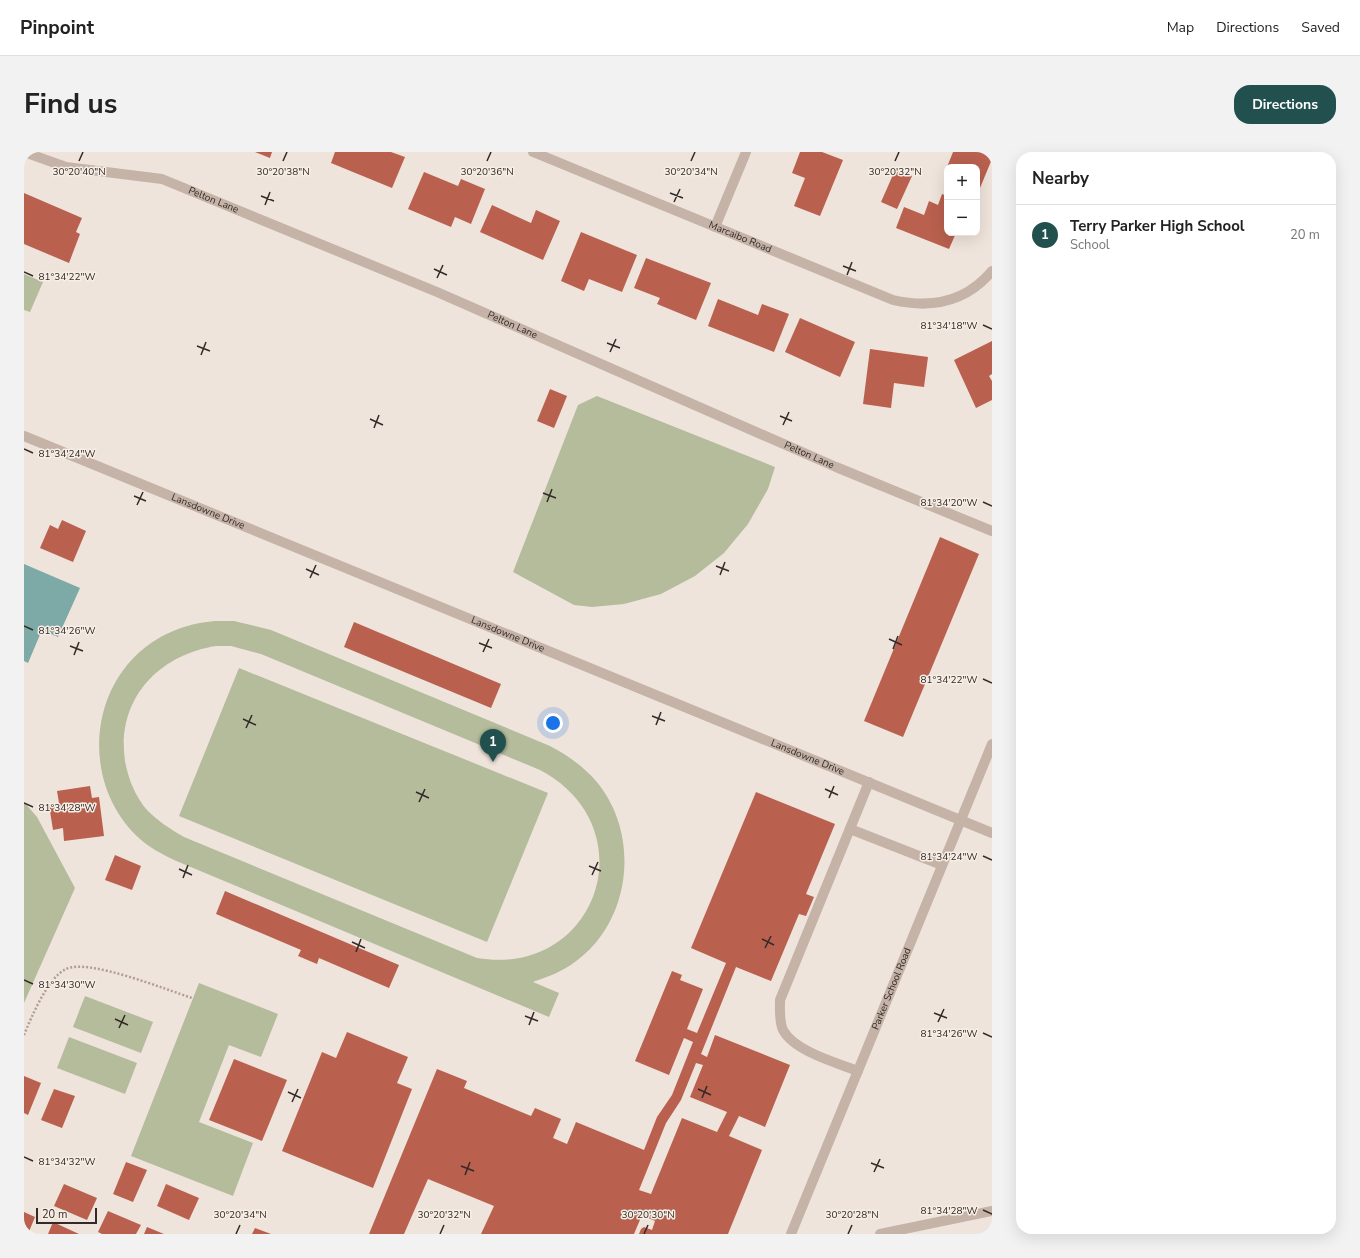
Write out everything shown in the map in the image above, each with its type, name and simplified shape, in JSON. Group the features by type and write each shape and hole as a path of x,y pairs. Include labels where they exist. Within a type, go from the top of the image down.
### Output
{"street":[{"name":"Pelton Lane","path":"24,152 66,167 162,179 437,292 836,467 992,530"},
{"name":"Marcaibo Road","path":"533,152 893,300 911,304 930,304 952,301 976,287 992,271"},
{"path":"715,227 746,152"},
{"name":"Lansdowne Drive","path":"24,436 992,832"},
{"name":"Parker School Road","path":"791,1234 992,744"},
{"path":"858,1071 809,1051 794,1043 783,1030 780,1016 780,1000 869,782"},
{"path":"850,829 942,866"},
{"path":"880,1234 992,1211"}],"path":[{"path":"24,1035 36,1006 51,984 65,969 78,965 104,970 192,998"}],"green space":[{"path":"24,274 43,282 30,312 24,310"},
{"path":"597,396 775,467 768,489 748,524 724,553 695,576 661,594 624,604 592,607 574,605 513,572 578,405"},
{"path":"234,621 271,630 550,746 563,753 586,770 596,781 611,804 621,829 624,856 623,882 616,908 604,932 586,953 564,969 533,982 559,993 549,1017 174,860 152,848 140,839 120,816 107,790 100,762 100,734 105,706 117,679 135,656 165,634 186,626 207,622","holes":["216,646 231,646 261,654 540,770 573,795 593,826 599,860 594,893 579,922 553,945 519,958 477,958 184,837 160,821 147,810 139,799 130,780 125,761 124,739 127,719 135,700 145,684 159,670 176,659 195,651"]},
{"path":"239,668 548,793 487,942 179,816"},
{"path":"24,802 37,817 75,888 24,1003"},
{"path":"199,983 278,1014 261,1057 229,1045 199,1122 253,1143 233,1196 131,1156"},
{"path":"85,996 153,1022 141,1053 73,1027"},
{"path":"69,1037 137,1063 125,1094 57,1068"}],"water":[{"path":"24,564 80,588 58,637 42,630 28,663 24,661"}],"building":[{"path":"255,152 272,152 270,158"},
{"path":"335,152 391,152 405,157 392,188 331,163"},
{"path":"800,152 822,152 843,160 820,216 794,206 805,178 792,173"},
{"path":"953,152 992,152 992,159 980,188 980,164 948,164"},
{"path":"896,168 912,176 897,209 881,202"},
{"path":"424,172 458,186 461,179 485,189 471,224 455,217 451,227 408,209"},
{"path":"24,193 82,218 76,232 80,234 69,263 24,244"},
{"path":"942,194 944,195 944,236 955,236 949,249 896,228 904,207 924,215 929,201 938,205"},
{"path":"492,205 531,223 536,210 560,221 543,260 480,232"},
{"path":"581,232 637,255 622,292 589,279 584,291 561,281"},
{"path":"646,258 711,283 696,320 657,304 660,298 634,288"},
{"path":"718,299 758,315 762,304 789,314 774,352 708,326"},
{"path":"800,318 855,342 840,377 785,352"},
{"path":"992,341 992,374 989,376 992,381 992,400 976,408 954,360"},
{"path":"870,349 928,357 924,387 894,383 891,408 863,404"},
{"path":"550,389 567,396 554,428 537,421"},
{"path":"62,520 86,531 73,562 40,548 50,525 58,529"},
{"path":"940,537 979,554 903,737 864,721"},
{"path":"354,622 501,684 491,708 344,647"},
{"path":"90,786 92,798 99,797 104,836 64,841 63,828 53,830 49,805 59,803 57,791"},
{"path":"756,792 835,824 806,894 814,897 806,916 799,914 771,981 736,967 701,1054 707,1057 715,1035 790,1065 765,1127 739,1116 729,1136 762,1150 728,1234 639,1234 641,1229 644,1227 652,1230 655,1221 642,1215 634,1234 481,1234 494,1206 428,1179 404,1234 369,1234 437,1069 467,1081 464,1088 531,1116 535,1108 561,1119 553,1138 567,1144 576,1122 644,1150 657,1117 672,1095 693,1042 684,1038 669,1075 635,1061 672,971 682,975 680,980 703,989 687,1029 697,1033 726,963 691,948","holes":["696,1063 703,1065 690,1097 727,1112 717,1132 682,1118 651,1194 639,1190 666,1123 681,1100"]},
{"path":"115,855 141,866 132,890 105,880"},
{"path":"225,891 399,965 389,988 319,958 317,964 298,956 301,950 216,914"},
{"path":"347,1032 408,1057 397,1083 412,1089 373,1188 282,1151 322,1052 336,1058"},
{"path":"234,1059 287,1080 262,1141 209,1120"},
{"path":"24,1076 41,1083 28,1115 24,1113"},
{"path":"54,1089 75,1096 62,1128 41,1120"},
{"path":"126,1162 147,1170 133,1202 113,1194"},
{"path":"64,1184 97,1198 87,1220 54,1206"},
{"path":"166,1184 199,1198 189,1220 157,1206"},
{"path":"108,1211 141,1225 136,1234 102,1234 98,1232"},
{"path":"24,1212 35,1217 28,1234 24,1234"},
{"path":"53,1222 79,1234 48,1234"},
{"path":"147,1227 164,1234 144,1234"},
{"path":"255,1228 271,1234 252,1234"}],"place":[{"name":"Terry Parker High School","path":"493,762"}]}
